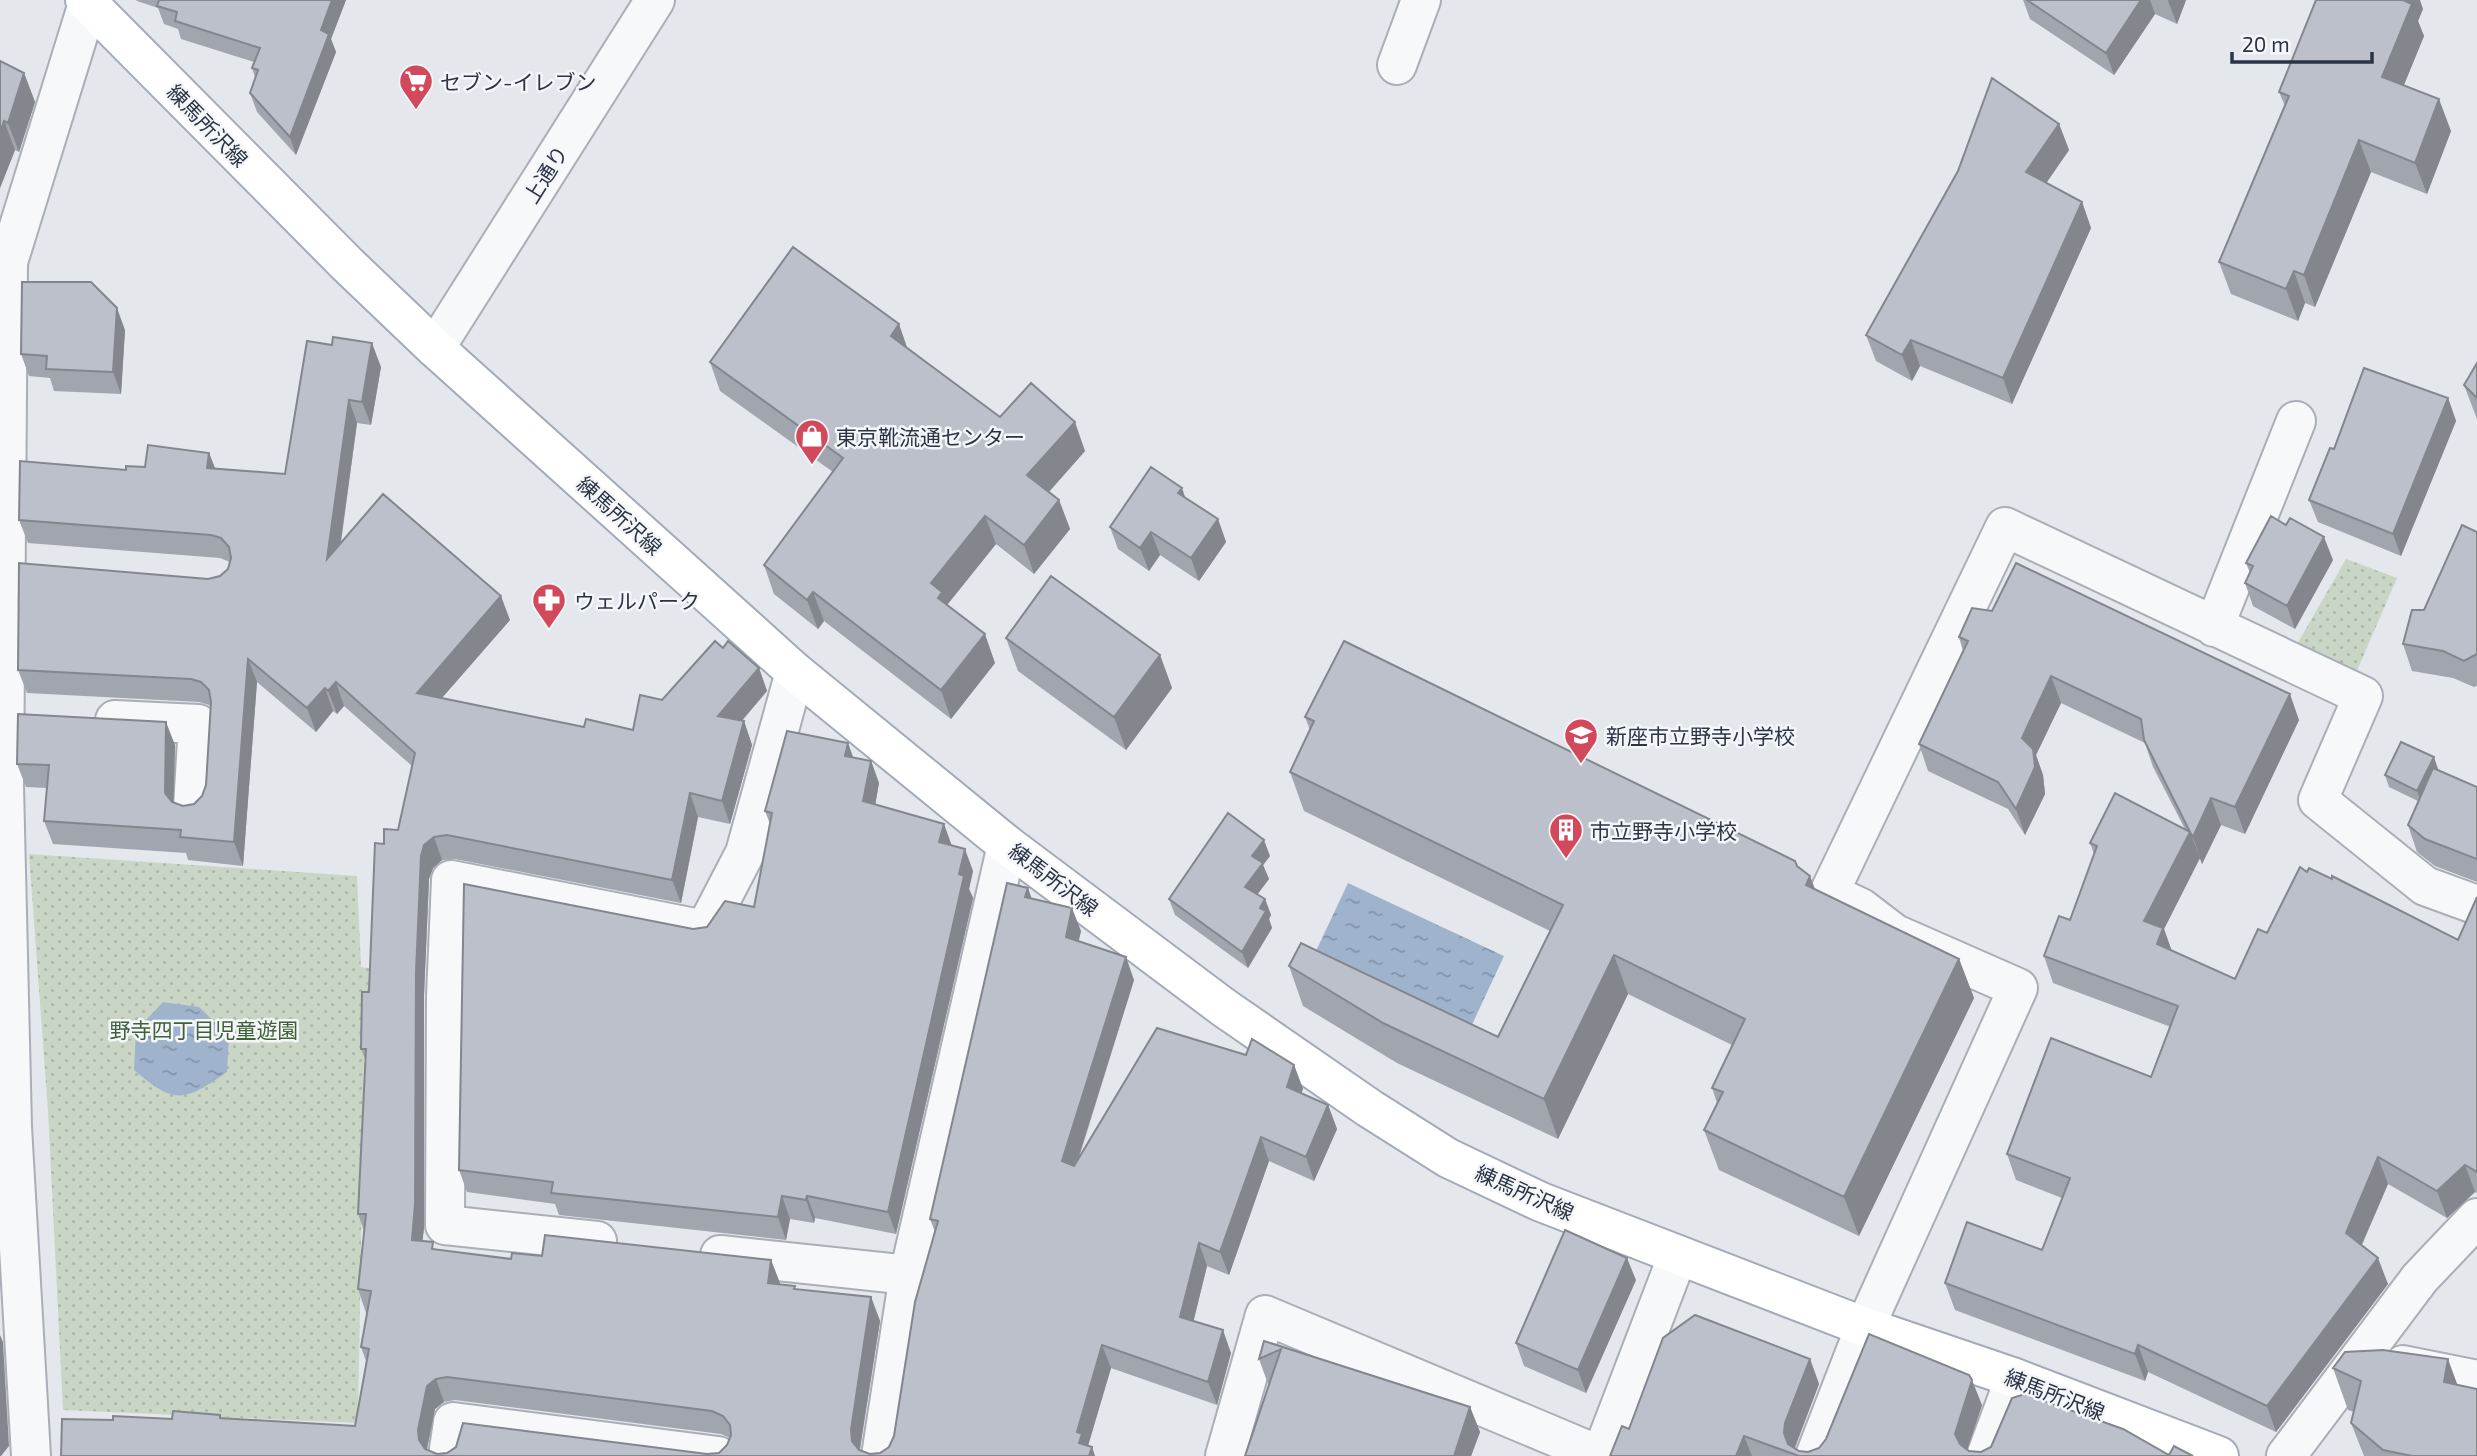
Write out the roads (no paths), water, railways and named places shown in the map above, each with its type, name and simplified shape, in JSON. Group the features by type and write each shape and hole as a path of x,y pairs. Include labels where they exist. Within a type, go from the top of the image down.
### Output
{"main road":[{"name":"練馬所沢線","path":"87,1 317,235 435,348 795,672 1007,845 1223,1007 1369,1108 1448,1158 1541,1202 1866,1327 2015,1378 2219,1456"}],"street":[{"name":"上通り","path":"435,348 655,0"},
{"path":"1397,65 1421,0"},
{"path":"31,1456 11,1313 6,1127 4,715 9,262 87,1"},
{"path":"2214,627 2296,421"},
{"path":"1815,1456 1866,1327 2018,988 1895,933 1861,908 1829,893 2005,527 2363,696 2318,800 2425,886 2477,905"},
{"path":"6,563 46,566"},
{"path":"636,1245 445,1225 446,996 451,880 705,930 745,853 795,672"},
{"path":"4,715 198,724 193,807"},
{"path":"881,1456 909,1275 1007,845"},
{"path":"2286,1456 2420,1278 2477,1218"},
{"path":"691,1251 909,1275"},
{"path":"1225,1456 1265,1315 1601,1456 1678,1255"},
{"path":"2360,1356 2477,1380"},
{"path":"1986,1456 2015,1378"},
{"path":"448,1456 453,1422 718,1456"}],"water":[{"path":"1348,883 1504,956 1470,1029 1316,951"},
{"path":"163,1002 199,1007 229,1036 227,1072 189,1094 170,1094 134,1070 136,1031"}],"place":[{"name":"セブン-イレブン","path":"416,111"},
{"name":"東京靴流通センター","path":"812,466"},
{"name":"ウェルパーク","path":"549,630"},
{"name":"新座市立野寺小学校","path":"1581,765"},
{"name":"市立野寺小学校","path":"1566,860"}],"park label":[{"name":"野寺四丁目児童遊園","path":"204,1029"}]}
